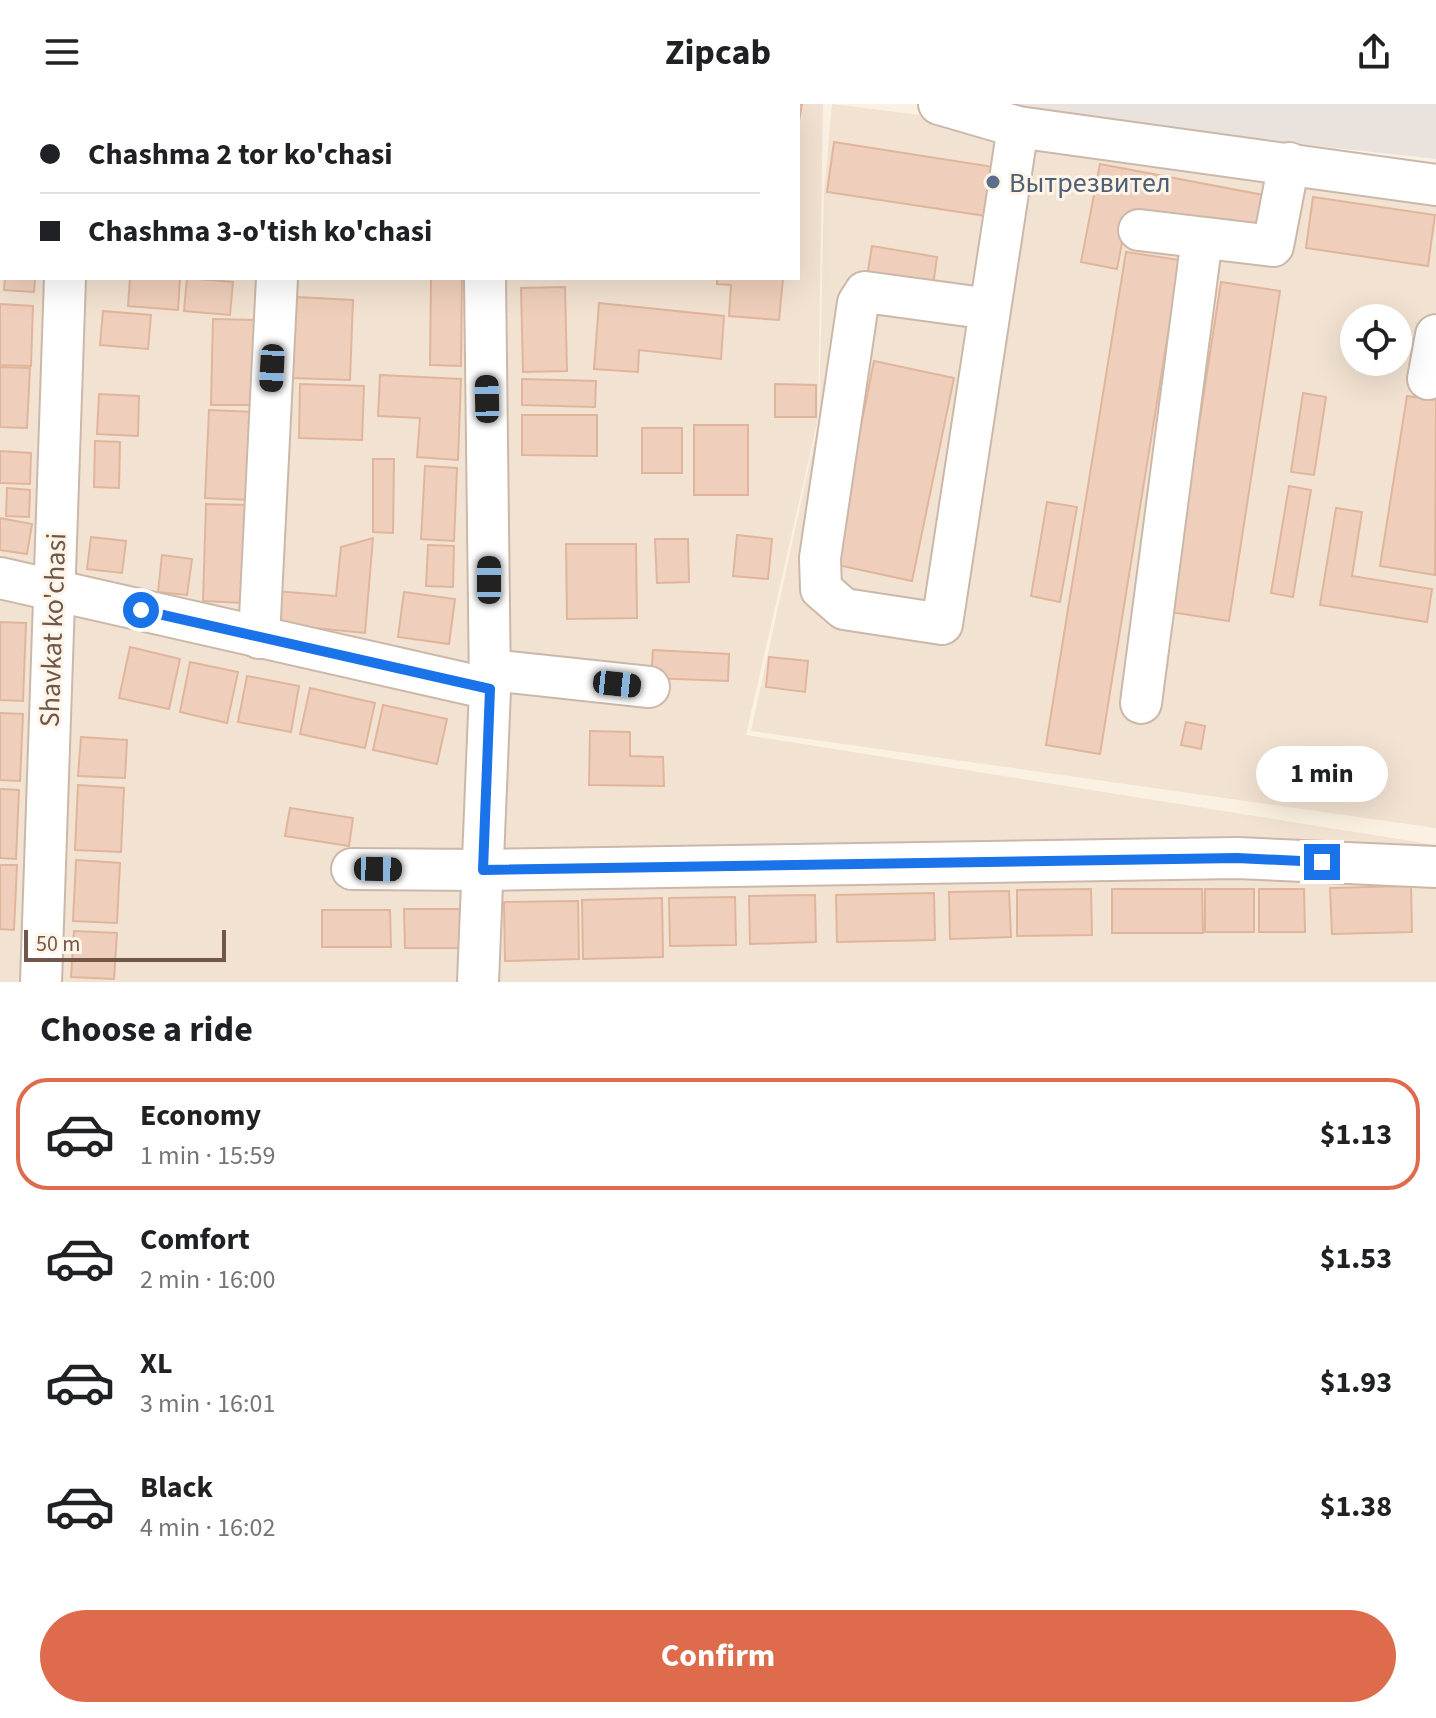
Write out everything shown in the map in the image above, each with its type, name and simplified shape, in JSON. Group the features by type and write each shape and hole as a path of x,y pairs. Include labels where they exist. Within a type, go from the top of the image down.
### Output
{"street":[{"path":"939,104 1018,127 1436,185"},
{"path":"990,309 865,292 858,303 820,558 821,589 844,609 942,624 1018,127"},
{"path":"1139,230 1273,246 1289,163"},
{"path":"1141,703 1202,238"},
{"name":"Shavkat ko'chasi","path":"41,982 65,280"},
{"path":"259,638 277,280"},
{"path":"478,982 490,680 485,280"},
{"path":"1428,379 1436,335"},
{"path":"0,578 259,638 490,680 649,687"},
{"path":"352,869 483,870 1237,858 1436,867"}],"shaded area":[{"path":"800,104 823,104 818,419 746,735 1436,845 1436,982 0,982 0,280 800,280"},
{"path":"832,104 1018,127 1436,192 1436,828 751,731 819,420 824,191"},
{"path":"1005,104 1436,104 1436,159 1045,116"}],"building":[{"path":"834,142 1006,169 999,218 827,192"},
{"path":"1100,164 1274,197 1266,243 1127,216 1117,269 1081,262"},
{"path":"1313,197 1435,215 1428,266 1306,248"},
{"path":"872,246 937,257 932,293 866,283"},
{"path":"1126,252 1180,260 1100,754 1046,745"},
{"path":"5,280 35,280 34,292 4,290"},
{"path":"130,280 180,280 178,310 128,306"},
{"path":"187,280 233,282 230,315 184,311"},
{"path":"431,280 462,280 461,366 430,365"},
{"path":"717,280 783,280 779,320 729,316 731,285 717,284"},
{"path":"1221,282 1280,291 1229,621 1170,612"},
{"path":"565,287 567,371 523,372 521,288"},
{"path":"296,297 353,300 350,380 292,378"},
{"path":"599,303 724,316 721,359 639,350 638,372 594,369"},
{"path":"0,304 33,306 31,366 0,365"},
{"path":"103,311 151,315 148,349 100,345"},
{"path":"213,319 255,320 254,405 211,405"},
{"path":"874,361 954,378 912,581 833,564"},
{"path":"0,367 30,368 27,428 0,427"},
{"path":"380,375 461,379 458,460 417,457 420,418 378,416"},
{"path":"522,379 596,381 595,407 522,405"},
{"path":"300,384 364,386 362,440 299,438"},
{"path":"775,384 816,385 816,417 775,417"},
{"path":"1303,393 1326,397 1314,475 1291,472"},
{"path":"99,394 139,396 138,436 97,434"},
{"path":"1407,396 1436,400 1435,575 1380,566"},
{"path":"209,410 253,412 250,500 205,498"},
{"path":"522,415 597,415 597,456 522,455"},
{"path":"694,425 748,425 748,495 694,495"},
{"path":"642,428 682,428 682,473 642,473"},
{"path":"95,441 120,442 119,488 94,487"},
{"path":"0,451 31,453 30,484 0,483"},
{"path":"373,459 394,459 393,533 373,532"},
{"path":"425,466 457,468 454,541 421,539"},
{"path":"1289,486 1311,490 1293,597 1271,593"},
{"path":"7,488 30,490 29,517 6,516"},
{"path":"1047,502 1077,507 1060,602 1031,596"},
{"path":"206,504 248,505 244,603 203,601"},
{"path":"1336,508 1362,512 1352,576 1432,589 1427,622 1320,605"},
{"path":"0,518 32,524 27,554 0,550"},
{"path":"737,535 772,539 768,579 733,576"},
{"path":"91,537 126,541 122,573 87,569"},
{"path":"373,538 365,633 274,624 276,591 336,596 341,547"},
{"path":"655,539 688,539 689,582 657,583"},
{"path":"566,544 636,544 637,618 567,619"},
{"path":"428,545 454,546 453,587 426,586"},
{"path":"162,555 192,559 187,595 158,592"},
{"path":"404,592 455,599 449,644 398,637"},
{"path":"0,622 26,623 23,701 0,700"},
{"path":"130,647 180,659 169,709 119,698"},
{"path":"653,650 729,654 728,681 651,678"},
{"path":"769,657 808,661 805,692 766,687"},
{"path":"190,662 238,672 227,723 180,712"},
{"path":"247,676 299,686 291,732 238,722"},
{"path":"310,688 375,703 365,748 300,734"},
{"path":"383,705 447,719 437,764 373,750"},
{"path":"0,713 23,714 20,781 0,780"},
{"path":"1186,722 1205,726 1201,749 1181,745"},
{"path":"590,731 630,732 630,756 663,757 664,786 589,785"},
{"path":"81,737 127,740 125,778 78,776"},
{"path":"78,785 124,788 121,852 75,850"},
{"path":"0,789 19,790 16,859 0,858"},
{"path":"290,808 353,818 349,846 285,836"},
{"path":"76,860 120,863 117,923 73,921"},
{"path":"0,865 17,865 14,930 0,929"},
{"path":"1411,886 1412,932 1332,934 1330,888"},
{"path":"1091,889 1092,935 1017,936 1017,890"},
{"path":"1112,889 1202,889 1203,933 1112,933"},
{"path":"1205,889 1254,889 1254,932 1205,932"},
{"path":"1259,889 1304,889 1305,932 1259,932"},
{"path":"1009,891 1011,937 950,939 949,892"},
{"path":"934,893 935,940 837,942 836,895"},
{"path":"815,895 816,942 750,944 749,896"},
{"path":"735,897 736,945 670,946 669,898"},
{"path":"662,898 663,957 583,959 582,900"},
{"path":"578,901 579,959 505,961 504,902"},
{"path":"404,909 468,909 468,948 405,948"},
{"path":"322,910 390,910 391,947 322,947"},
{"path":"74,931 117,933 114,979 71,977"}],"place":[{"name":"Вытрезвител","path":"993,182"}],"route":[{"path":"141,610 490,689 483,870 1237,858 1322,862"}]}
